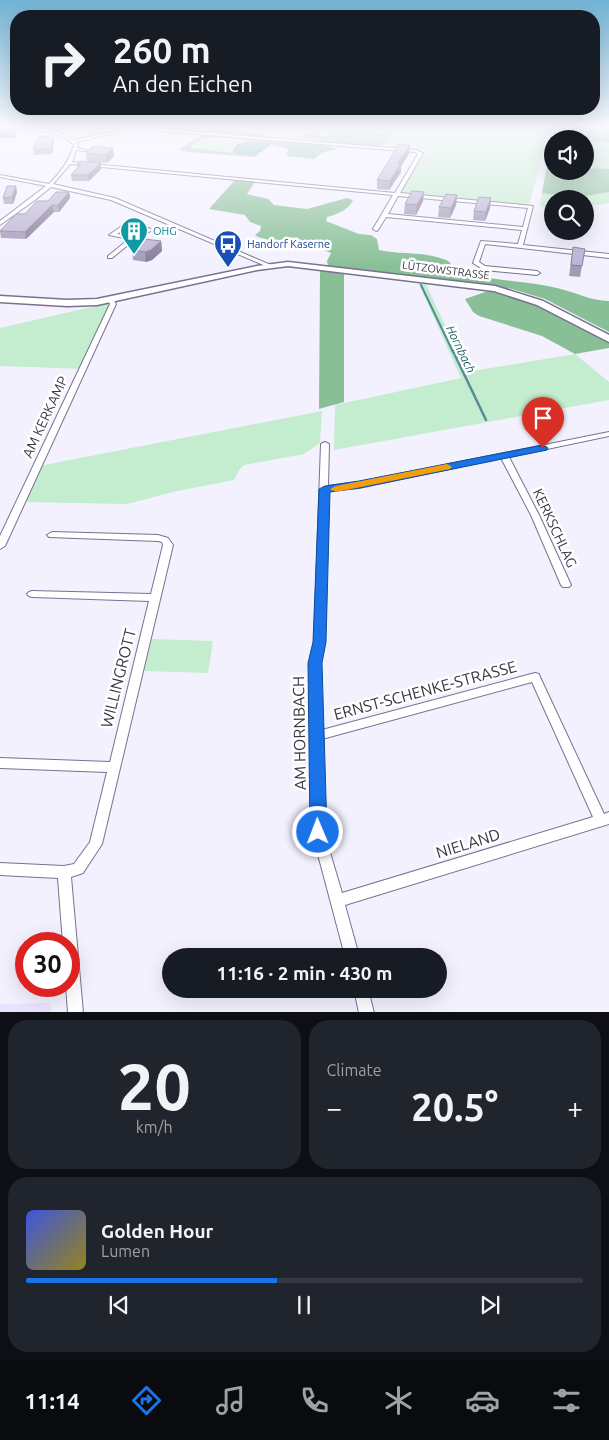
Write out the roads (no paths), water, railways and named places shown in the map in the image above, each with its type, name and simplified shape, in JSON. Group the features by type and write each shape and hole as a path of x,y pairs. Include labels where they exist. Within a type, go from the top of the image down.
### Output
{"street":[{"path":"0,223 51,185 61,173"},
{"path":"177,173 531,207 520,246"},
{"path":"376,229 410,173"},
{"name":"LÜTZOWSTRASSE","path":"0,176 113,199 270,266"},
{"path":"384,215 525,229"},
{"path":"110,257 134,238 151,230 122,228 112,236 134,238"},
{"path":"123,237 133,229"},
{"path":"537,273 484,268 476,263 483,242 609,256"},
{"name":"LÜTZOWSTRASSE","path":"0,300 67,303 111,300 270,266 298,265 495,289 540,303 609,339"},
{"name":"AM KERKAMP","path":"0,546 113,304 111,300"},
{"path":"325,489 343,488 605,435 609,444"},
{"name":"AM HORNBACH","path":"325,444 320,642 315,663 318,832 350,948"},
{"name":"KERKSCHLAG","path":"504,456 535,515 566,585"},
{"name":"WILLINGROTT","path":"52,535 158,538 165,540 168,545 96,844 78,868 64,872"},
{"path":"32,594 155,598"},
{"name":"ERNST-SCHENKE-STRASSE","path":"316,736 535,678 605,819"},
{"path":"0,763 114,767"},
{"name":"NIELAND","path":"338,902 605,819"},
{"path":"0,869 64,872 76,1012"},
{"path":"363,998 367,1012"}],"waterway":[{"name":"Hornbach","path":"421,285 453,352"},
{"name":"Hornbach","path":"453,351 486,420"}],"place":[{"name":"OHG","path":"134,255"},
{"name":"Handorf Kaserne","path":"228,268"}]}
